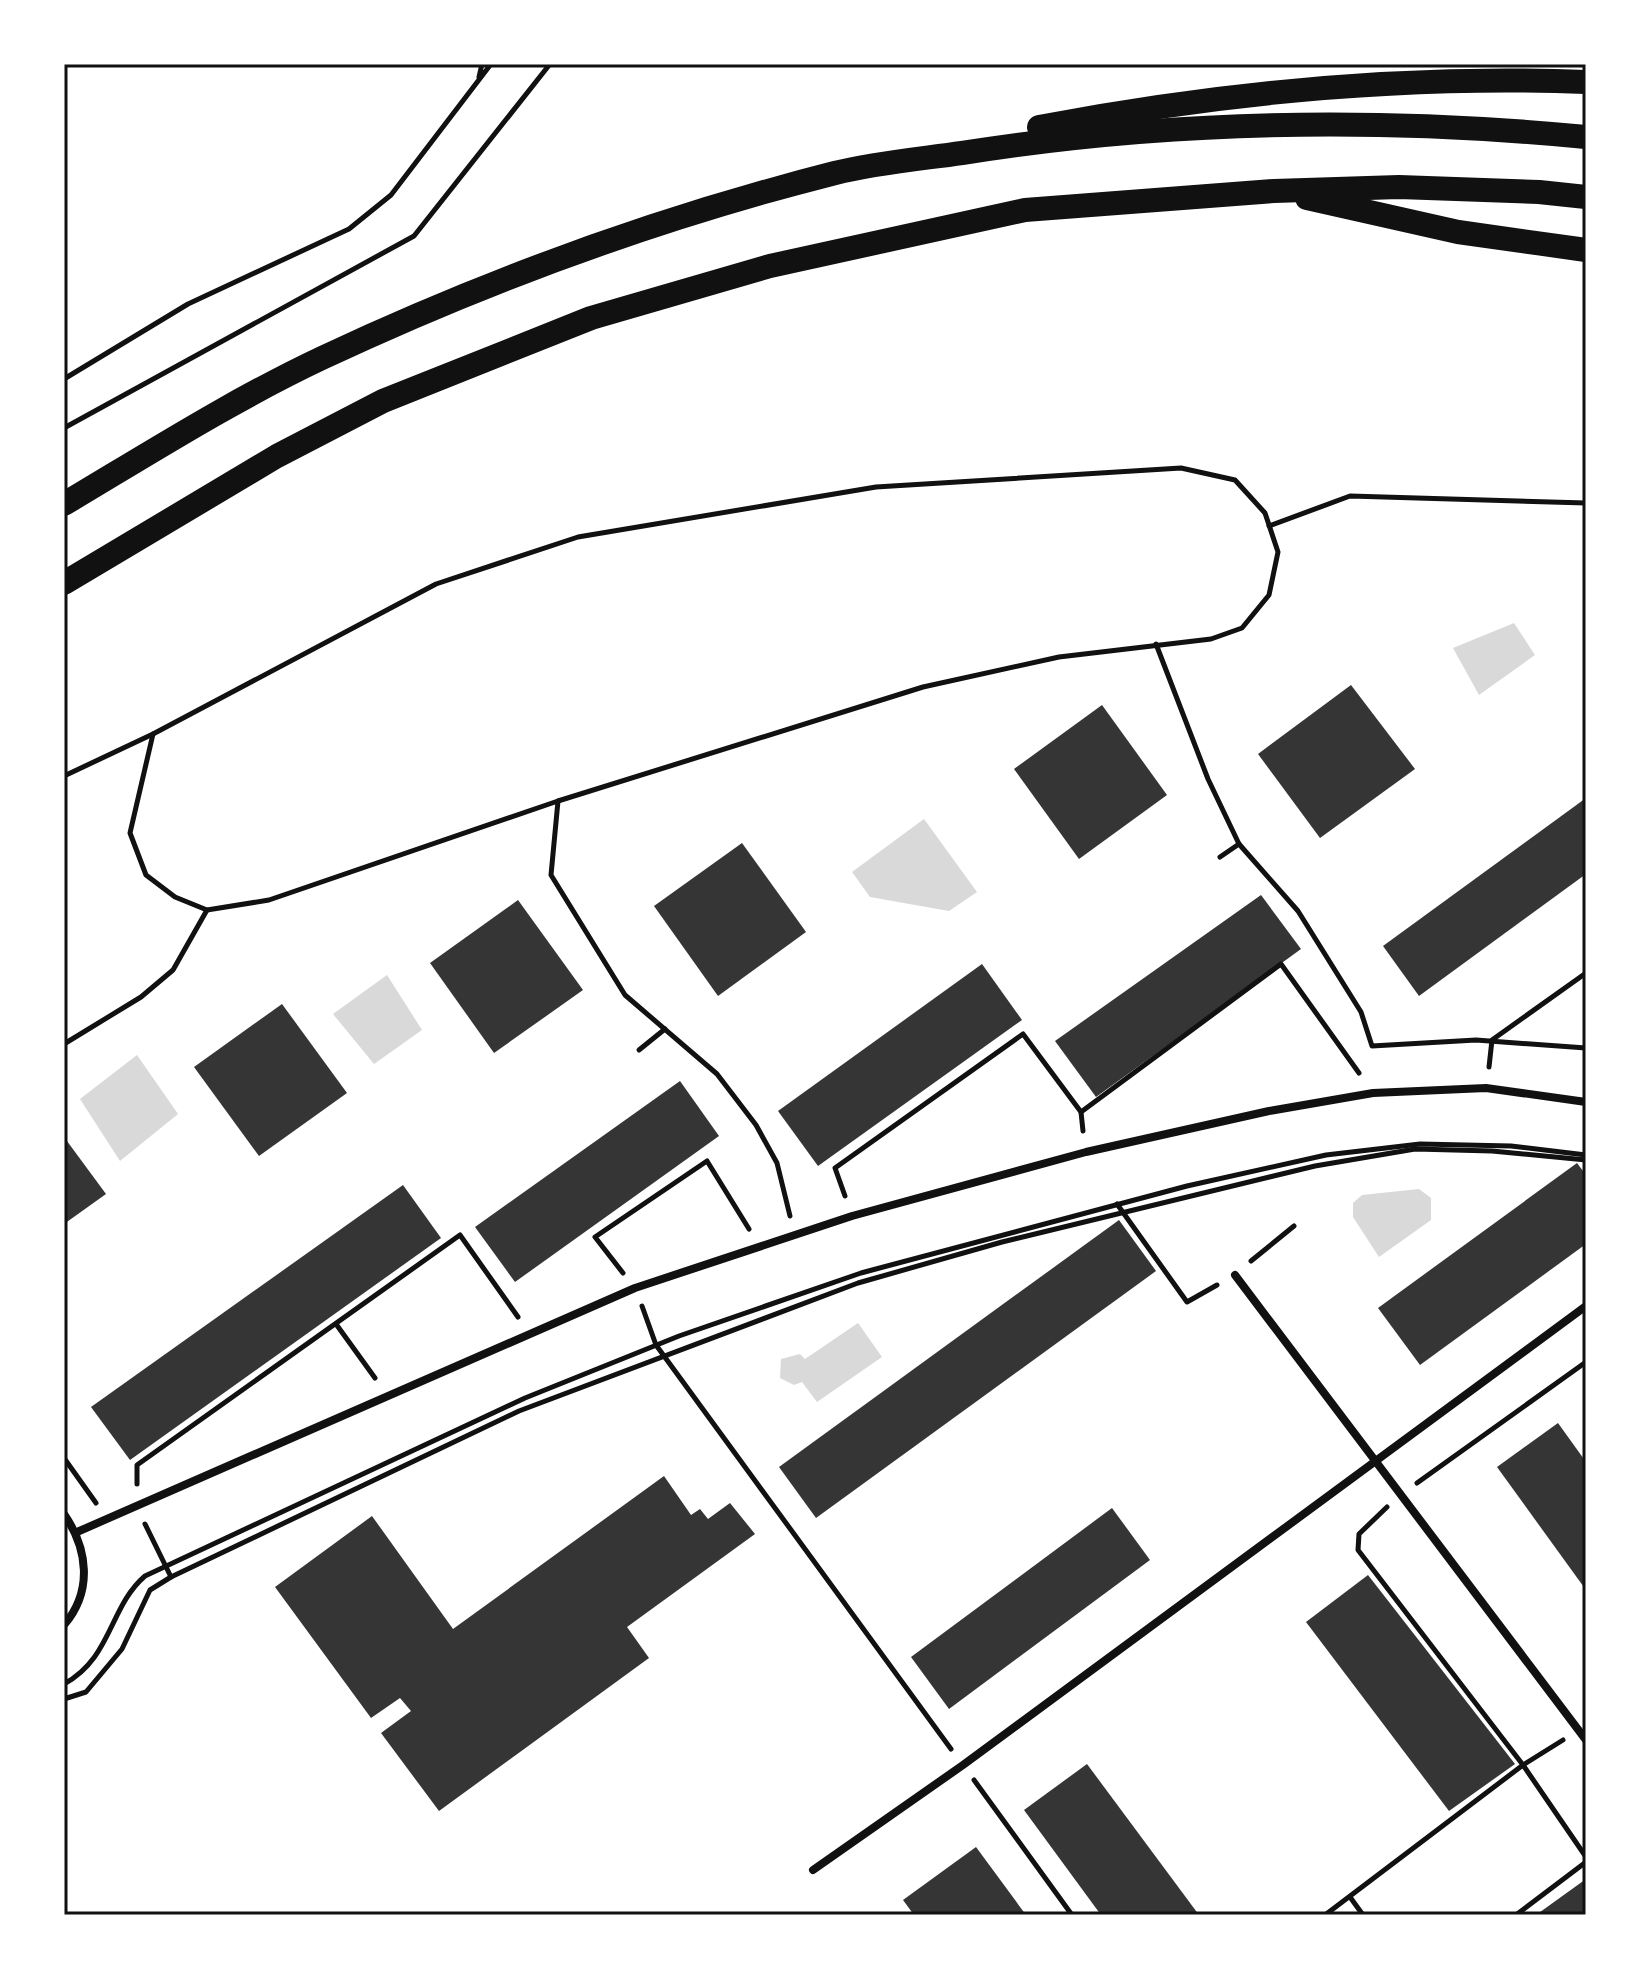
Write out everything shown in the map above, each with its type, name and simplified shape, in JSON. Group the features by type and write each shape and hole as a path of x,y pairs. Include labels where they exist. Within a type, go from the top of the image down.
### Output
{"highway":[{"path":"64,504 179,435 319,359 470,292 606,239 839,172 1020,130 1123,111 1249,94 1460,80 1586,82"},
{"path":"839,172 1025,143 1158,128 1262,124 1466,126 1586,137"},
{"path":"64,583 277,456 383,401 591,318 770,266 1025,210 1274,191 1399,187 1539,192 1586,197"},
{"path":"1274,191 1458,232 1586,250"}],"street":[{"path":"77,1532 635,1288 852,1216 1086,1152 1269,1111 1373,1093 1486,1088 1586,1102"},
{"path":"1235,1275 1586,1740"},
{"path":"813,1870 963,1765 1586,1306"},
{"path":"64,1514 77,1532 85,1559 84,1587 74,1614 64,1625"}],"path":[{"path":"477,82 482,64"},
{"path":"64,379 188,304 349,229 391,195 491,64"},
{"path":"64,428 414,236 550,64"},
{"path":"64,776 153,734 436,584 578,537 876,487 1181,468 1235,480 1265,513 1278,552 1269,595 1242,628 1211,639 1059,657 923,687 558,801 269,900 207,910 175,897 146,875 135,854 130,833 153,734"},
{"path":"1269,526 1350,496 1586,503"},
{"path":"1156,644 1208,779 1239,844 1298,911 1355,1002 1369,1042 1375,1048 1423,1042 1492,1040 1586,1048"},
{"path":"558,801 551,875 625,995 717,1074 756,1125 777,1163 794,1235"},
{"path":"1220,857 1239,844"},
{"path":"64,1044 141,997 173,970 207,910"},
{"path":"1081,1112 1281,964 1373,1093"},
{"path":"1486,1088 1492,1040 1586,973"},
{"path":"639,1050 665,1029"},
{"path":"852,1216 835,1168 1023,1034 1081,1112 1086,1152"},
{"path":"64,1684 95,1660 136,1584 166,1565 525,1398 656,1345 861,1273 1117,1204 1326,1155 1420,1144 1511,1146 1586,1158"},
{"path":"64,1699 86,1692 122,1649 150,1590 171,1577 519,1411 858,1283 1315,1166 1415,1149 1586,1158"},
{"path":"760,1246 707,1161 595,1237 635,1288 656,1345 1072,1915"},
{"path":"1117,1204 1187,1302 1235,1275 1294,1226"},
{"path":"171,1577 137,1506 137,1465 460,1235 530,1333"},
{"path":"336,1324 388,1396"},
{"path":"1413,1486 1586,1362"},
{"path":"64,1458 108,1519"},
{"path":"1382,1512 1359,1534 1358,1550 1523,1765 1586,1860 1516,1915"},
{"path":"1325,1915 1523,1765 1579,1730"},
{"path":"1350,1897 1363,1915"}],"shaded area":[{"path":"1514,623 1535,655 1479,695 1453,648"},
{"path":"924,819 977,892 949,911 870,897 852,872"},
{"path":"387,975 422,1030 374,1064 333,1014"},
{"path":"137,1055 178,1114 120,1161 80,1099"},
{"path":"1419,1189 1431,1198 1431,1220 1379,1257 1353,1217 1353,1203 1362,1195"},
{"path":"858,1323 882,1357 817,1402 802,1382 794,1385 780,1378 781,1359 800,1354 805,1359"}],"building":[{"path":"1351,685 1415,769 1320,838 1258,754"},
{"path":"1102,705 1167,795 1079,859 1014,769"},
{"path":"1586,798 1586,874 1419,996 1383,946"},
{"path":"742,843 806,932 718,996 654,906"},
{"path":"1261,895 1301,949 1096,1097 1055,1041"},
{"path":"518,900 583,990 494,1053 430,963"},
{"path":"982,964 1022,1020 818,1166 778,1111"},
{"path":"282,1004 347,1093 259,1156 194,1067"},
{"path":"680,1081 719,1136 515,1282 475,1227"},
{"path":"64,1137 106,1194 64,1224"},
{"path":"1577,1163 1586,1175 1586,1244 1420,1365 1378,1308"},
{"path":"403,1185 441,1238 130,1460 91,1407"},
{"path":"1119,1220 1156,1271 816,1518 779,1467"},
{"path":"1558,1423 1586,1462 1586,1590 1497,1467"},
{"path":"664,1476 691,1515 700,1509 708,1519 730,1503 755,1534 627,1627 649,1658 439,1811 381,1733 411,1711 400,1698 371,1718 275,1587 372,1516 453,1629"},
{"path":"1112,1508 1150,1560 949,1709 911,1657"},
{"path":"1368,1575 1515,1764 1449,1811 1306,1622"},
{"path":"1087,1764 1199,1915 1101,1915 1024,1810"},
{"path":"976,1847 1026,1915 914,1915 903,1900"},
{"path":"1586,1879 1586,1915 1536,1915"}]}
